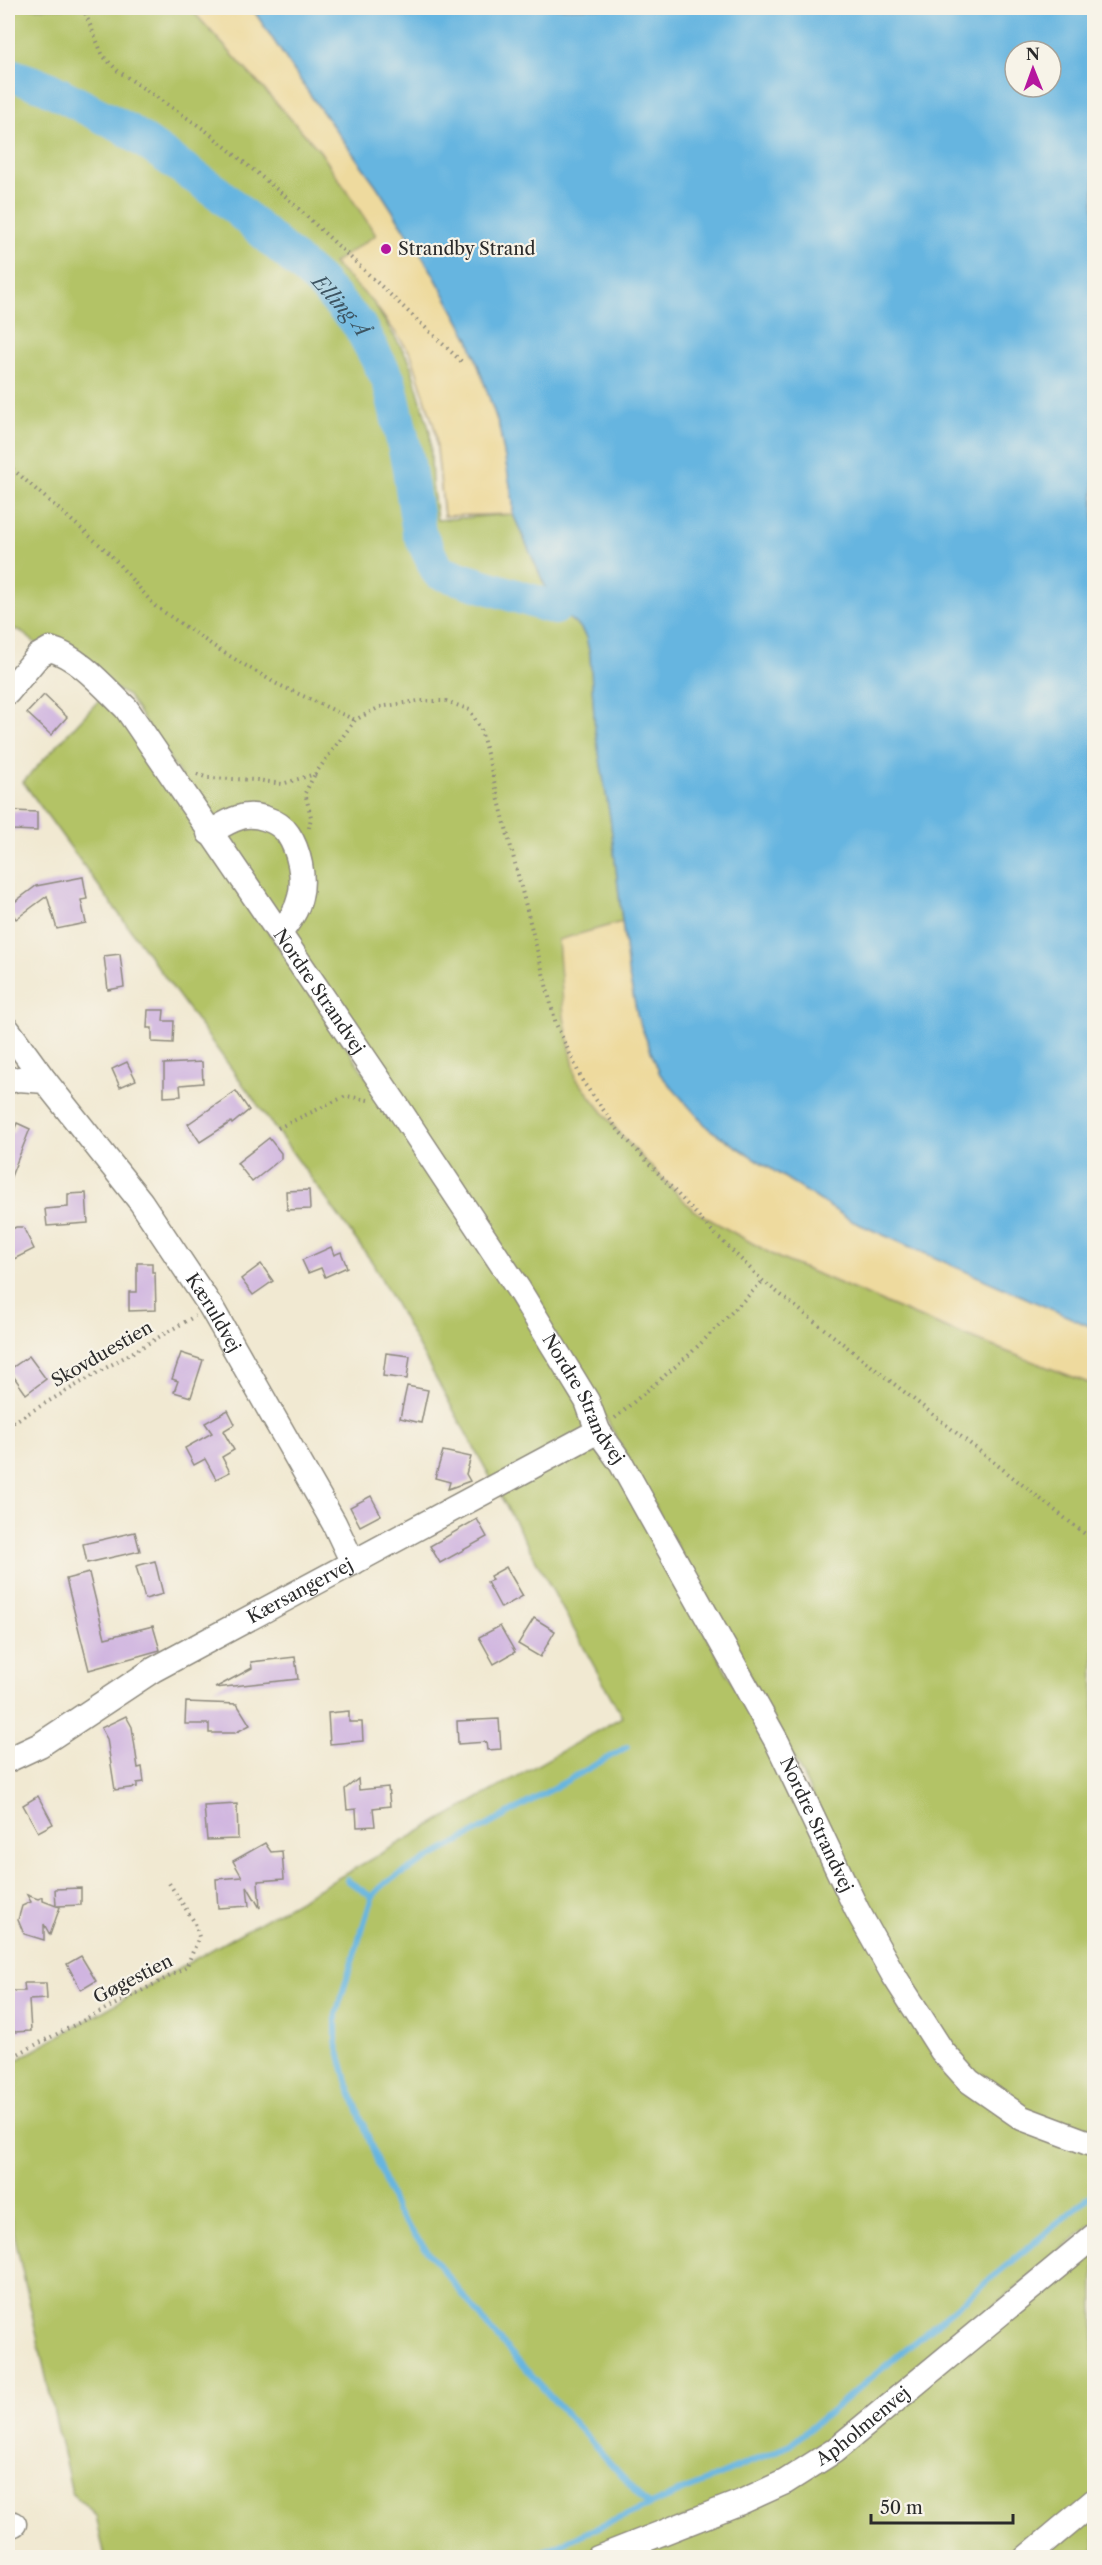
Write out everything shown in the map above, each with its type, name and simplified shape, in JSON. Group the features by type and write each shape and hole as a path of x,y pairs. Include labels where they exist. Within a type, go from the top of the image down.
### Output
{"street":[{"name":"Nordre Strandvej","path":"8,692 38,656 50,649 61,652 99,682 126,708 397,1106 519,1290 587,1401 598,1431 621,1463 777,1742 857,1910 893,1974 942,2051 969,2081 1022,2118 1095,2145"},
{"path":"209,833 239,817 256,816 275,822 288,833 297,854 302,877 301,896 294,914 280,933"},
{"name":"Kæruldvej","path":"8,1030 45,1081 141,1202 211,1307 334,1523 353,1563"},
{"path":"8,1081 19,1079 45,1081"},
{"name":"Kærsangervej","path":"8,1760 40,1745 153,1670 598,1431"},
{"name":"Apholmenvej","path":"598,2558 741,2502 785,2482 824,2457 1095,2236"},
{"path":"1026,2558 1095,2502"}],"path":[{"path":"83,8 103,56 118,71 205,130 286,197 462,362"},
{"path":"8,465 109,553 155,606 221,651 277,684 355,720"},
{"path":"297,854 307,842 311,817 305,793 315,774 355,720 380,707 418,701 446,701 470,710 481,730 556,1024 584,1082 618,1130 761,1281 1095,1541"},
{"path":"161,758 208,778 257,780 282,784 315,774"},
{"path":"278,1128 346,1095 397,1106"},
{"path":"598,1431 690,1354 761,1281"},
{"name":"Skovduestien","path":"8,1425 211,1307"},
{"name":"Gøgestien","path":"8,2060 186,1968 193,1956 199,1937 195,1923 169,1883"}],"green space":[{"path":"8,8 190,8 320,151 377,235 334,263 373,302 409,360 430,432 432,484 437,520 513,514 555,608 580,627 586,637 590,655 595,730 610,817 622,922 559,940 576,1078 621,1135 693,1210 779,1258 948,1329 1094,1385 1094,2136 1031,2112 987,2085 961,2059 901,1970 784,1739 604,1415 128,696 39,646 19,630 8,629"},
{"path":"101,698 122,716 513,1293 587,1415 584,1429 596,1451 608,1456 938,2057 1094,2154 1094,2222 831,2443 740,2497 582,2557 105,2557 96,2515 72,2493 8,2207 8,2065 622,1717 372,1262 23,782"},
{"path":"1094,2245 1094,2557 620,2558 743,2510"}],"sand":[{"name":"Strandby Strand","path":"190,8 252,8 311,96 376,185 431,270 469,339 499,426 513,501 513,514 444,516 435,430 411,354 373,302 333,263 376,235 320,151"},
{"path":"622,922 628,971 638,1018 660,1074 709,1129 852,1221 1094,1328 1094,1385 948,1329 779,1258 693,1210 621,1135 576,1078 564,1017 558,940"}],"water":[{"path":"252,8 1094,8 1094,1328 852,1221 709,1129 660,1074 638,1018 628,971 610,817 595,730 590,655 586,637 580,627 555,608 513,514 513,501 499,426 469,339 431,270 376,185 311,96"}],"building":[{"path":"44,695 67,717 51,735 27,713"},
{"path":"13,811 37,812 37,831 12,830"},
{"path":"83,877 87,899 81,900 86,923 57,929 47,896 16,919 8,907 36,886"},
{"path":"120,954 124,987 108,990 104,956"},
{"path":"148,1010 164,1010 163,1021 174,1021 173,1043 152,1042 152,1028 147,1028"},
{"path":"127,1062 136,1080 120,1087 112,1069"},
{"path":"202,1062 203,1083 180,1085 181,1096 164,1097 164,1064"},
{"path":"236,1091 249,1110 232,1124 231,1122 200,1142 188,1124"},
{"path":"17,1123 30,1129 8,1184 8,1131 13,1133"},
{"path":"269,1138 281,1153 281,1159 252,1182 237,1163"},
{"path":"309,1190 310,1209 287,1210 286,1191"},
{"path":"86,1193 88,1223 47,1226 45,1209 68,1207 68,1194"},
{"path":"16,1227 23,1227 34,1249 8,1262 8,1231"},
{"path":"331,1247 334,1255 341,1252 347,1267 325,1277 321,1268 308,1273 302,1260"},
{"path":"137,1263 152,1263 152,1272 155,1272 156,1310 129,1311 129,1292 137,1292"},
{"path":"261,1264 273,1281 253,1295 241,1279"},
{"path":"181,1353 203,1360 191,1397 174,1392 178,1381 172,1379"},
{"path":"386,1353 410,1356 407,1379 383,1376"},
{"path":"29,1356 46,1379 26,1394 9,1370"},
{"path":"407,1386 428,1390 421,1423 400,1418"},
{"path":"228,1410 235,1424 223,1431 234,1450 222,1457 230,1472 216,1479 205,1459 194,1465 185,1448 212,1433 205,1423"},
{"path":"443,1451 471,1457 466,1474 470,1481 448,1489 450,1482 435,1478"},
{"path":"371,1496 381,1515 360,1526 350,1507"},
{"path":"477,1519 487,1537 440,1563 430,1546"},
{"path":"135,1532 140,1551 87,1563 83,1544"},
{"path":"155,1561 163,1594 145,1599 136,1566"},
{"path":"506,1567 523,1596 501,1608 487,1582 492,1580 490,1576"},
{"path":"89,1573 105,1638 153,1626 160,1650 89,1670 66,1579"},
{"path":"534,1618 555,1631 540,1657 518,1644"},
{"path":"500,1626 515,1652 494,1664 479,1637"},
{"path":"295,1657 298,1679 215,1688 252,1668 251,1662"},
{"path":"186,1702 237,1704 250,1725 235,1733 209,1733 209,1724 185,1724"},
{"path":"349,1711 349,1722 362,1722 363,1741 330,1744 328,1713"},
{"path":"126,1716 132,1727 138,1768 142,1767 144,1782 137,1783 137,1787 115,1790 107,1739 101,1728"},
{"path":"499,1719 501,1749 487,1750 486,1742 458,1744 457,1721"},
{"path":"358,1779 359,1790 388,1787 390,1806 373,1808 375,1826 357,1827 356,1809 347,1810 345,1789"},
{"path":"38,1796 53,1824 38,1832 23,1805"},
{"path":"237,1804 238,1839 207,1840 204,1806"},
{"path":"265,1843 271,1852 282,1851 284,1879 258,1881 260,1908 247,1886 249,1906 218,1908 216,1879 242,1877 233,1861"},
{"path":"81,1888 81,1905 57,1906 60,1907 50,1935 44,1924 44,1940 24,1934 18,1920 22,1906 31,1902 27,1895 38,1899 43,1897 43,1901 56,1906 55,1889"},
{"path":"81,1956 96,1981 81,1990 67,1964"},
{"path":"24,1983 46,1983 47,1999 29,2000 31,2031 14,2032 13,2028 8,2028 8,2005 12,2005 11,1991 25,1991"}],"waterway":[{"name":"Elling Å","path":"8,74 46,87 128,130 218,193 318,280 359,325 389,381 408,463 419,532 438,572 555,608"},
{"path":"627,1747 385,1883 372,1897 336,2014 336,2041 348,2084 396,2211 494,2334 649,2506"},
{"path":"347,1880 372,1897"},
{"path":"527,2558 790,2445 1094,2193"}],"place":[{"name":"Strandby Strand","path":"386,249"}]}
